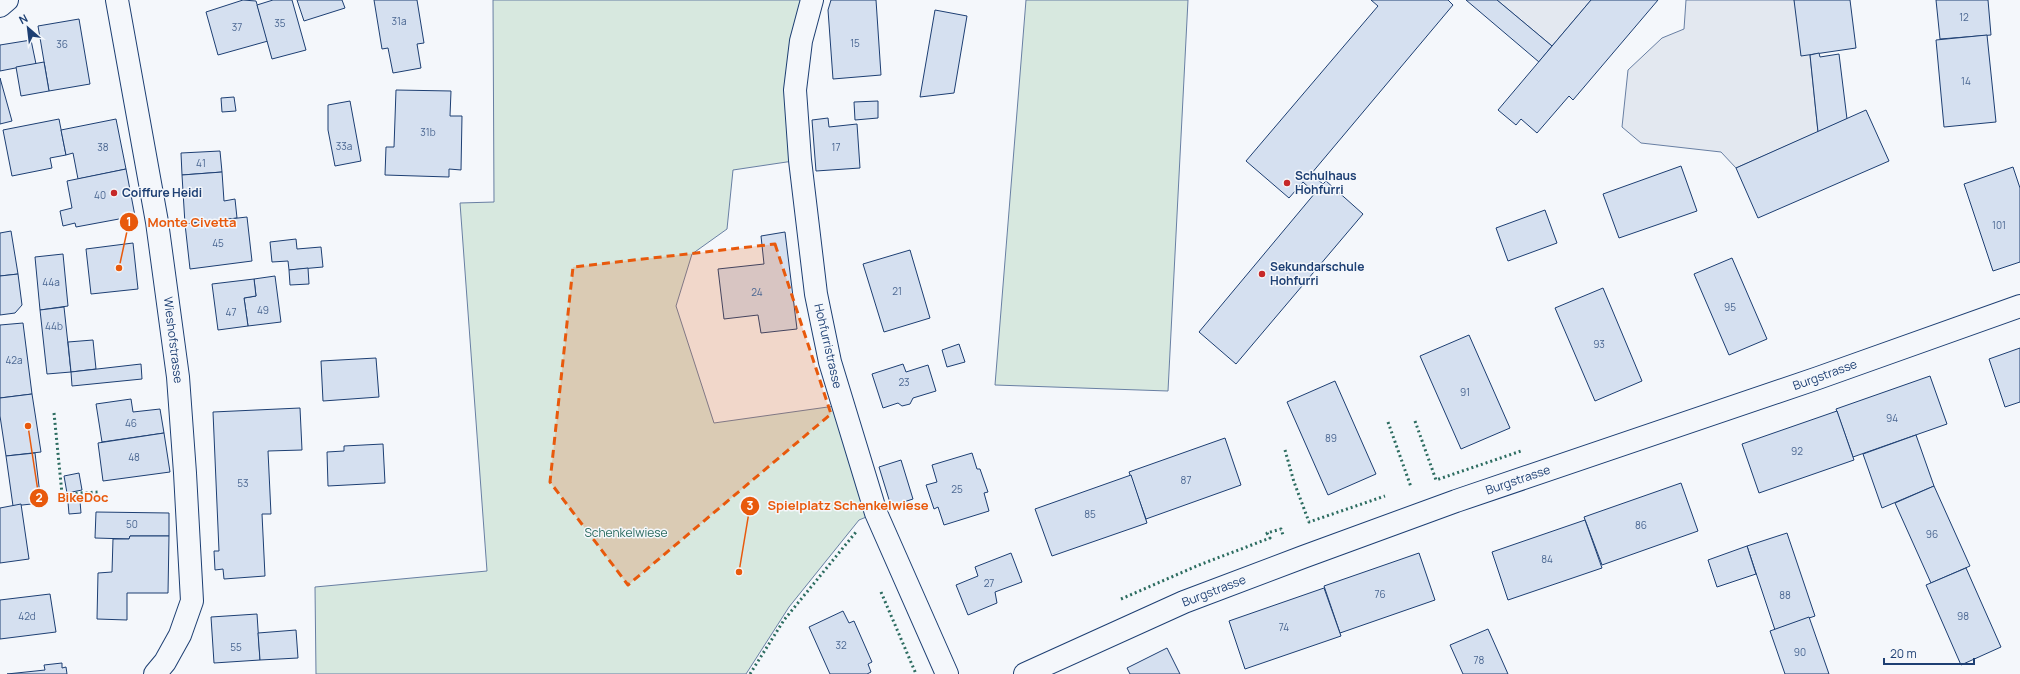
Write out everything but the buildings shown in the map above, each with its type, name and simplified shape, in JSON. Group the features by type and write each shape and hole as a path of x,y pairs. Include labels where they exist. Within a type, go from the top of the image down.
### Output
{"street":[{"path":"0,6 7,0"},
{"name":"Wieshofstrasse","path":"117,0 159,238 178,377 192,601 180,635 165,662 155,674"},
{"name":"Hohfurristrasse","path":"812,0 801,41 795,90 802,175 816,294 834,376 876,514 947,674"},
{"name":"Burgstrasse","path":"1025,674 1184,602 1273,568 1456,501 1818,378 2020,306"}],"highlighted area":[{"path":"775,244 831,414 628,585 550,482 573,267"}],"green space":[{"name":"Schenkelwiese","path":"493,0 812,0 800,160 733,170 727,229 692,254 676,306 714,423 842,405 876,513 859,520 789,607 746,674 316,674 315,587 487,571 460,203 494,202"},
{"path":"1026,0 1188,0 1168,391 995,385"}],"shaded area":[{"path":"1497,0 1591,0 1552,46"},
{"path":"1686,0 1794,0 1810,55 1818,132 1736,168 1721,152 1641,143 1622,127 1628,70 1662,38 1684,29"}],"hedge":[{"path":"54,413 62,494 98,492"},
{"path":"1415,421 1436,480 1521,451"},
{"path":"1388,422 1411,487"},
{"path":"1285,450 1294,482 1309,522 1385,496"},
{"path":"1121,599 1199,565 1270,538 1267,533 1281,529 1283,535"},
{"path":"750,674 784,620 856,532"},
{"path":"881,592 916,674"}],"place":[{"name":"Schulhaus Hohfurri","path":"1287,183"},
{"name":"Coiffure Heidi","path":"114,193"},
{"name":"Monte Civetta","path":"119,268"},
{"name":"Sekundarschule Hohfurri","path":"1262,274"},
{"name":"BikeDoc","path":"28,426"},
{"name":"Spielplatz Schenkelwiese","path":"739,572"}]}
